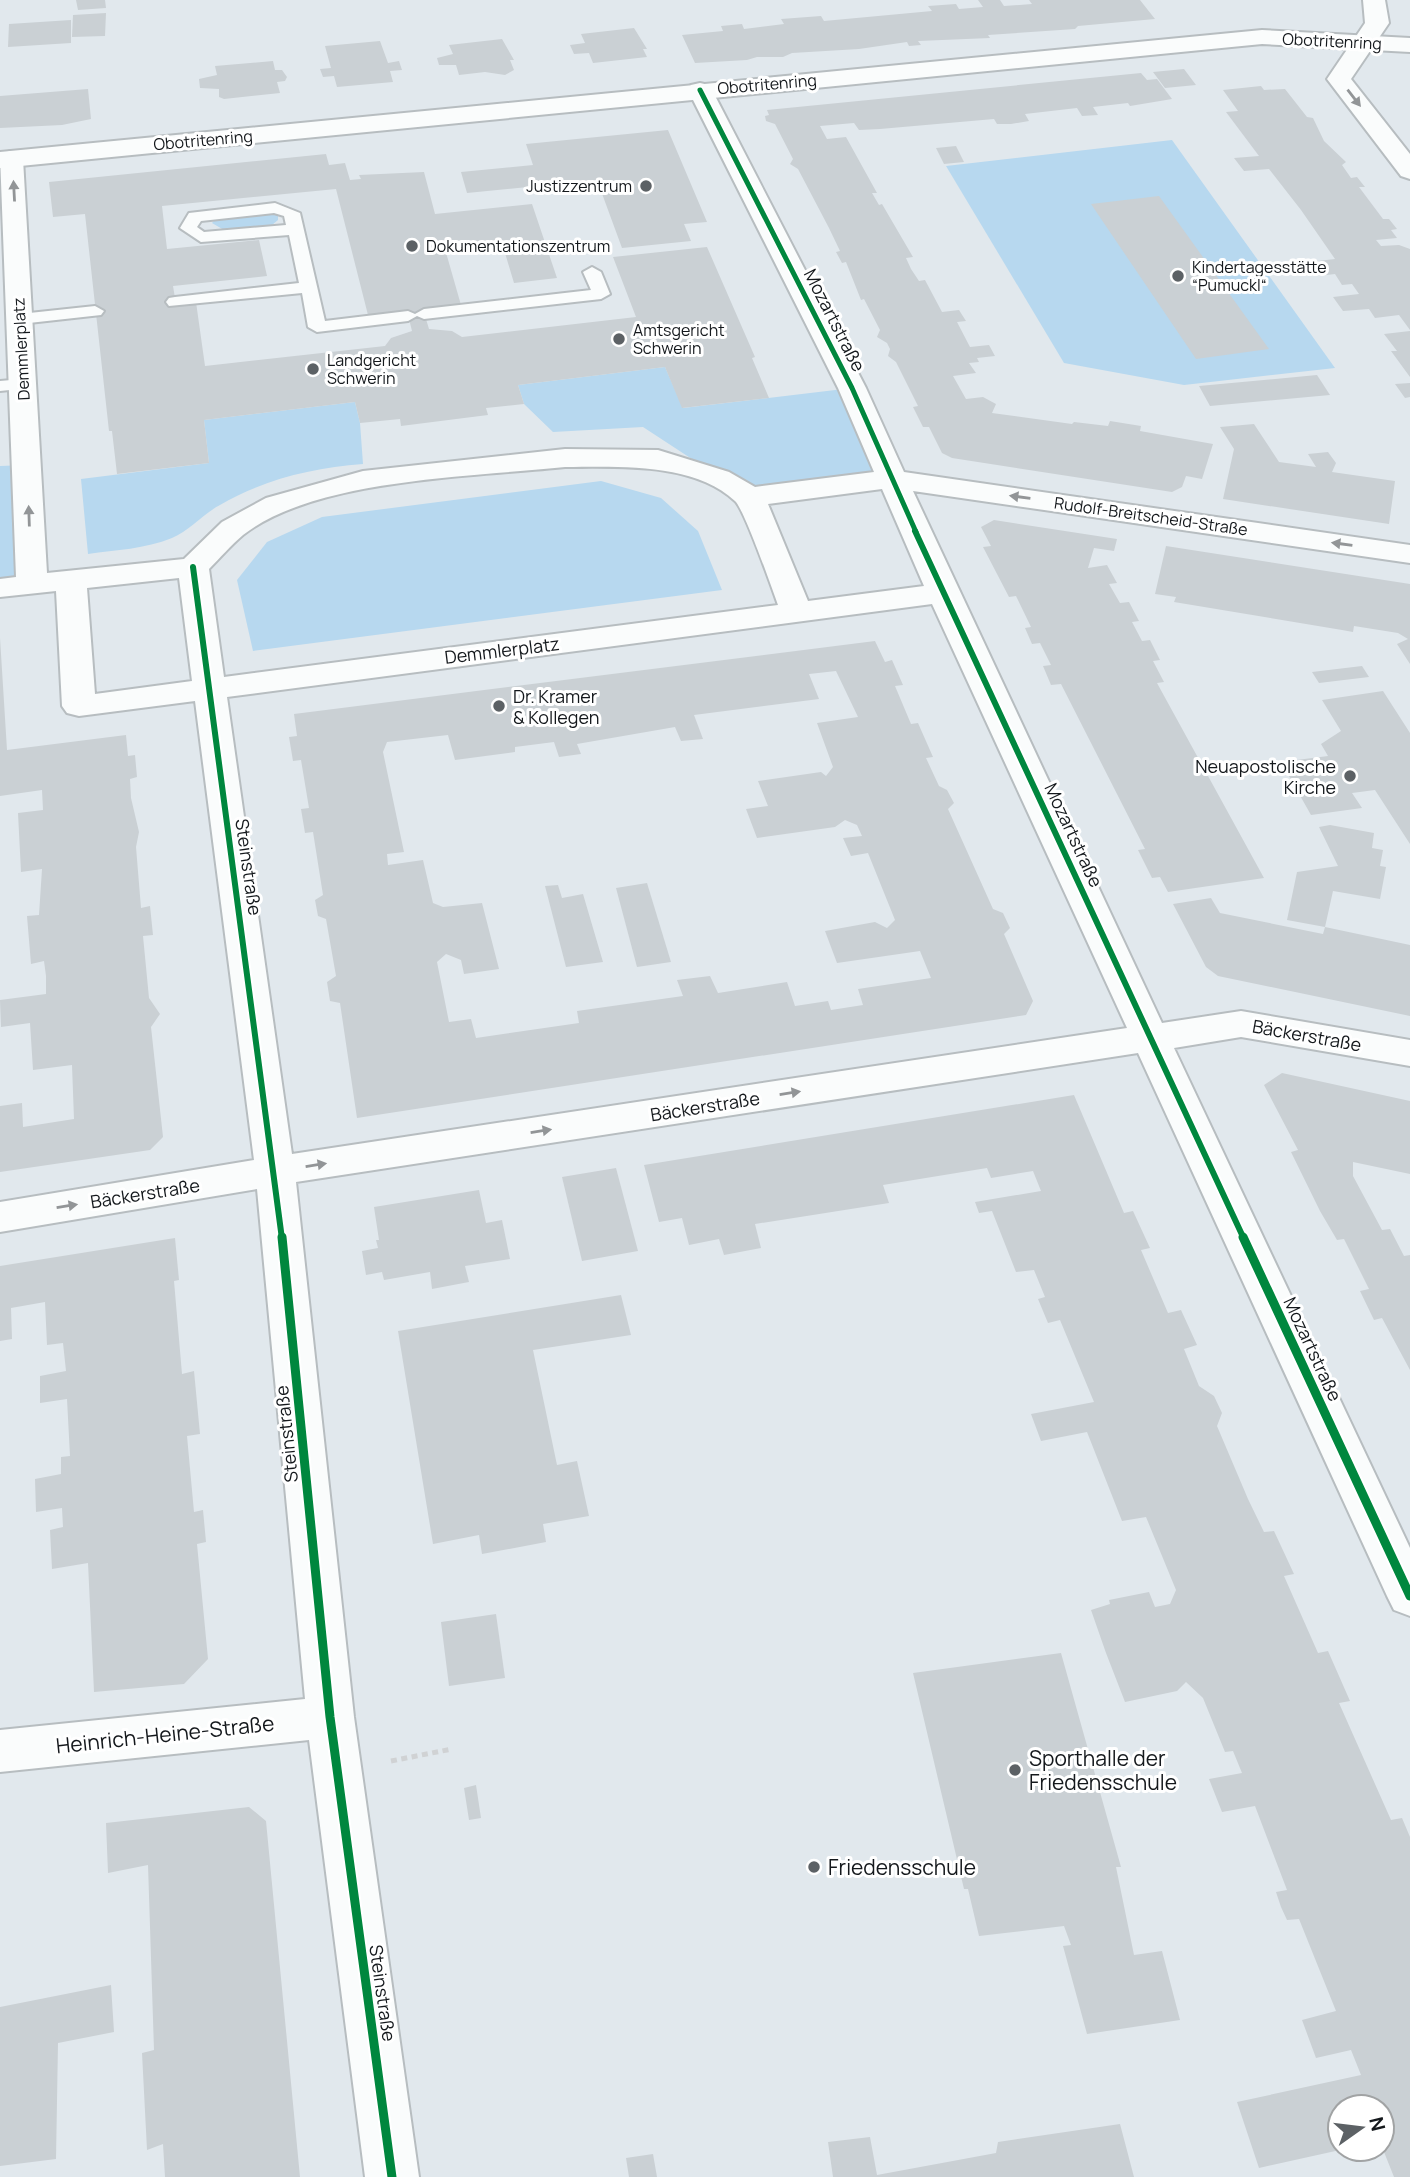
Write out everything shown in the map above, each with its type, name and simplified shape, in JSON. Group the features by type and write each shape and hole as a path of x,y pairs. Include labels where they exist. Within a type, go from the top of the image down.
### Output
{"street":[{"path":"1374,0 1377,23 1339,79 1410,170"},
{"name":"Obotritenring","path":"5,160 1262,37 1410,46"},
{"name":"Mozartstraße","path":"700,90 852,388 943,593 1152,1037 1410,1597"},
{"name":"Demmlerplatz","path":"5,160 8,247 20,319 12,385 32,585"},
{"path":"0,588 193,566 233,528 277,503 363,480 565,458 658,459 718,478 750,498 797,612"},
{"path":"750,498 891,479"},
{"name":"Rudolf-Breitscheid-Straße","path":"891,479 1410,554"},
{"path":"193,566 208,688"},
{"name":"Demmlerplatz","path":"71,580 79,706 943,593"},
{"name":"Steinstraße","path":"208,688 275,1171 330,1717 392,2177"},
{"name":"Bäckerstraße","path":"0,1217 275,1171 1241,1024 1410,1054"},
{"name":"Heinrich-Heine-Straße","path":"0,1751 330,1717"}],"lane":[{"path":"296,229 201,237 188,228 195,217 275,208 292,213 296,229 309,287 317,327 601,294 592,272"},
{"path":"175,302 309,287"},
{"path":"20,319 95,311"}],"shaded area":[{"path":"1172,140 1335,368 1184,385 1064,363 946,166"},
{"path":"270,213 278,216 278,220 272,225 224,230 212,223 216,218"},
{"path":"665,367 683,408 852,388 891,479 750,497 643,427 553,432 524,404 518,385"},
{"path":"355,402 360,423 363,464 325,468 254,488 220,505 184,531 162,542 88,554 81,479 209,463 204,420"},
{"path":"26,465 32,585 0,585 0,466"},
{"path":"601,481 661,498 698,531 722,590 253,651 237,580 267,542 322,517"}],"building":[{"path":"76,0 105,0 106,8 78,10"},
{"path":"978,0 1000,0 1004,6 1032,4 1029,0 1140,0 1155,19 1078,26 1075,29 988,35 990,38 918,41 921,45 909,46 907,42 859,49 792,53 783,57 695,63 682,35 723,31 721,26 742,24 744,29 784,24 781,19 821,16 824,21 932,11 928,6 956,4 959,9 983,7"},
{"path":"106,13 105,36 72,37 73,15"},
{"path":"71,20 71,43 8,47 9,24"},
{"path":"634,28 647,49 643,49 647,57 593,63 589,53 574,54 570,45 585,43 581,34"},
{"path":"502,39 514,60 510,60 514,70 505,75 485,72 459,75 456,65 439,65 437,58 453,54 449,45"},
{"path":"380,41 388,63 399,61 402,70 390,71 393,82 337,87 334,76 323,77 320,69 331,68 325,46"},
{"path":"273,61 275,70 282,70 287,77 285,81 277,82 280,93 224,99 219,97 219,89 200,88 199,79 217,75 215,66"},
{"path":"1184,69 1196,85 1165,88 1153,72"},
{"path":"1141,73 1147,80 1157,79 1172,99 1130,106 1128,103 1093,107 1098,115 1082,116 1077,108 1025,114 1029,121 1011,124 997,124 994,119 859,130 854,123 820,126 827,139 846,137 877,193 872,193 879,205 882,204 913,257 906,258 911,269 919,281 925,280 942,312 959,310 966,321 957,322 970,347 989,345 995,356 977,358 979,362 969,363 976,373 953,376 966,399 983,397 996,404 992,413 1072,424 1074,422 1108,426 1110,421 1141,426 1140,431 1213,444 1202,479 1186,476 1182,487 1172,492 952,458 942,453 929,427 923,427 913,407 918,406 896,362 888,356 890,349 887,343 877,337 880,330 864,299 861,300 846,262 842,263 836,252 840,251 798,169 790,164 793,159 775,124 766,121 765,116 769,115 767,110"},
{"path":"1261,86 1264,90 1285,89 1307,117 1313,118 1324,141 1346,162 1342,165 1351,178 1357,177 1365,187 1359,187 1383,219 1389,219 1397,229 1391,230 1397,238 1376,240 1381,246 1399,245 1410,249 1410,330 1399,315 1375,318 1369,309 1343,311 1333,297 1359,294 1352,284 1342,285 1335,274 1319,276 1309,262 1335,259 1301,210 1269,169 1244,171 1234,158 1259,156 1226,112 1238,111 1223,90"},
{"path":"88,89 91,119 62,125 0,128 0,96"},
{"name":"Justizzentrum","path":"668,130 707,222 684,224 691,241 622,248 597,180 467,193 461,172 533,165 526,144"},
{"path":"956,146 964,162 944,164 936,148"},
{"path":"326,154 329,165 345,163 350,180 361,179 359,175 424,172 435,214 532,204 557,278 514,283 502,243 445,249 461,305 423,309 429,329 452,331 462,337 636,317 613,257 707,247 755,357 752,358 769,398 682,408 665,367 518,385 524,404 486,408 488,415 401,426 400,419 360,423 355,402 204,420 209,463 117,474 112,431 109,431 85,214 53,217 49,182","holes":["336,189 368,315 407,311 412,331 391,338 385,346 205,366 196,302 176,304 173,286 267,276 259,240 167,249 162,206"]},
{"name":"Kindertagesstätte “Pumuckl“","path":"1159,196 1269,349 1196,359 1091,204"},
{"path":"1410,331 1410,377 1391,351 1397,351 1384,334"},
{"path":"1317,375 1330,395 1210,406 1199,386"},
{"path":"1410,383 1410,397 1405,398 1395,384"},
{"path":"1254,424 1279,462 1316,467 1308,454 1328,452 1336,463 1332,472 1395,481 1389,524 1223,499 1234,449 1220,427"},
{"path":"994,520 1117,539 1114,551 1094,548 1088,568 1107,565 1117,583 1109,584 1120,603 1129,602 1139,621 1132,622 1142,641 1150,640 1160,660 1153,661 1164,682 1157,683 1264,878 1168,892 1160,877 1152,878 1138,850 1145,849 1061,684 1051,685 1043,666 1051,665 1040,643 1032,644 1025,628 1031,627 1016,596 1009,597 983,547 991,546 981,527"},
{"path":"1166,546 1410,584 1410,664 1397,644 1408,639 1398,633 1354,626 1353,632 1174,602 1176,597 1155,594"},
{"path":"0,638 7,750 126,735 128,756 135,755 137,777 130,779 131,798 139,832 136,847 141,908 150,906 153,935 143,936 149,998 160,1014 151,1027 163,1137 150,1150 0,1172 0,1106 22,1103 23,1127 74,1119 72,1065 33,1070 30,1023 1,1027 0,1000 46,994 46,976 44,961 31,964 27,916 39,915 42,869 21,872 18,813 43,810 42,790 0,796"},
{"path":"875,641 885,662 892,660 903,685 895,686 911,724 918,723 933,757 926,758 939,786 947,790 954,803 948,809 993,909 1003,913 1010,928 1004,934 1033,1001 1026,1015 357,1118 340,1003 330,1001 327,982 336,976 326,919 318,916 315,900 323,895 313,832 305,833 301,809 309,808 301,760 293,761 289,737 297,736 294,714","holes":["836,671 858,717 817,723 833,767 826,776 821,772 758,781 768,806 746,809 757,838 835,827 845,820 857,825 862,836 843,838 851,856 868,853 895,920 887,928 875,922 825,931 837,963 920,951 931,978 858,989 863,1005 831,1010 828,1001 795,1006 787,982 718,993 710,976 677,980 683,996 577,1011 579,1023 476,1038 471,1019 449,1022 437,962 446,954 461,960 464,974 499,969 482,903 443,907 433,903 423,860 388,865 387,854 404,852 383,752 387,742 448,735 455,760 515,752 515,747 554,742 559,757 581,754 577,744 675,727 681,741 703,739 694,715 819,699 809,674"]},
{"path":"1362,666 1369,677 1319,683 1312,672"},
{"name":"Neuapostolische Kirche","path":"1383,691 1410,733 1410,844 1375,790 1352,793 1362,808 1311,815 1281,762 1328,756 1321,744 1341,731 1322,700"},
{"path":"1330,825 1374,833 1372,848 1383,850 1380,866 1386,867 1380,899 1333,891 1325,927 1287,920 1297,872 1338,866 1319,827"},
{"path":"647,883 671,962 637,967 616,888"},
{"path":"558,885 562,898 583,894 603,962 566,967 545,886"},
{"path":"1211,898 1220,913 1323,934 1325,927 1410,945 1410,1016 1218,976 1206,967 1173,904"},
{"path":"1282,1073 1410,1101 1410,1174 1353,1162 1353,1176 1382,1230 1390,1229 1404,1256 1410,1255 1410,1370 1382,1318 1374,1320 1360,1291 1369,1289 1344,1239 1337,1240 1320,1211 1291,1152 1298,1150 1264,1085"},
{"path":"1074,1095 1124,1213 1133,1211 1150,1248 1141,1250 1168,1313 1181,1310 1197,1345 1184,1349 1199,1386 1214,1396 1222,1413 1217,1426 1248,1499 1264,1532 1274,1531 1294,1574 1284,1576 1318,1653 1328,1651 1350,1701 1339,1703 1391,1820 1402,1818 1410,1837 1410,2177 1394,2177 1388,2163 1396,2163 1396,2093 1326,2093 1326,2153 1259,2168 1237,2102 1361,2075 1351,2050 1316,2058 1302,2020 1336,2011 1299,1919 1287,1920 1281,1907 1276,1892 1287,1890 1255,1806 1222,1812 1209,1779 1242,1773 1233,1751 1225,1752 1203,1698 1186,1682 1177,1691 1125,1702 1106,1653 1091,1610 1110,1604 1109,1600 1149,1592 1155,1607 1170,1604 1176,1590 1146,1517 1122,1521 1087,1432 1041,1441 1031,1414 1094,1402 1060,1320 1048,1323 1038,1299 1045,1297 1034,1270 1016,1272 992,1211 979,1213 975,1202 1041,1191 1033,1171 991,1178 987,1168 883,1185 889,1203 755,1224 761,1248 724,1255 719,1239 689,1245 682,1218 659,1222 644,1165"},
{"path":"616,1168 638,1251 582,1261 562,1177"},
{"path":"479,1190 486,1223 502,1220 510,1259 465,1266 469,1282 432,1289 430,1272 384,1280 382,1272 366,1275 362,1251 378,1248 376,1240 379,1240 374,1207"},
{"path":"175,1238 179,1280 174,1281 182,1374 194,1371 200,1434 187,1436 194,1512 203,1510 206,1542 197,1544 208,1659 184,1684 94,1692 88,1563 52,1569 50,1530 63,1527 62,1508 36,1512 35,1479 61,1474 61,1457 70,1456 67,1399 40,1403 40,1376 66,1371 63,1343 47,1345 45,1302 11,1308 12,1339 0,1341 0,1266"},
{"path":"621,1295 631,1335 533,1350 557,1465 577,1461 589,1516 543,1524 546,1542 482,1554 479,1535 433,1544 398,1331"},
{"path":"496,1614 505,1678 449,1686 441,1622"},
{"name":"Sporthalle der Friedensschule","path":"1061,1653 1121,1867 1116,1867 1134,1955 1162,1951 1180,2020 1087,2034 1063,1946 1071,1945 1064,1926 979,1936 968,1889 964,1889 913,1673"},
{"path":"476,1785 481,1818 469,1820 464,1788"},
{"path":"249,1807 266,1821 300,2177 165,2177 163,2144 147,2150 142,2053 154,2050 148,1865 108,1873 106,1823"},
{"path":"111,1985 114,2032 58,2043 56,2159 0,2166 0,2007"},
{"path":"1120,2124 1134,2177 833,2177 828,2142 870,2137 877,2175 996,2153 998,2142"},
{"path":"653,2154 657,2177 629,2177 626,2158"}],"cycle path":[{"path":"700,90 852,388 943,593 1410,1596"},
{"path":"193,567 275,1171 330,1717 392,2177"}],"place":[{"name":"Justizzentrum","path":"646,186"},
{"name":"Dokumentationszentrum","path":"412,246"},
{"name":"Kindertagesstätte “Pumuckl“","path":"1178,276"},
{"name":"Amtsgericht Schwerin","path":"619,339"},
{"name":"Landgericht Schwerin","path":"313,369"},
{"name":"Dr. Kramer & Kollegen","path":"499,706"},
{"name":"Neuapostolische Kirche","path":"1350,776"},
{"name":"Sporthalle der Friedensschule","path":"1015,1770"},
{"name":"Friedensschule","path":"814,1867"}]}
